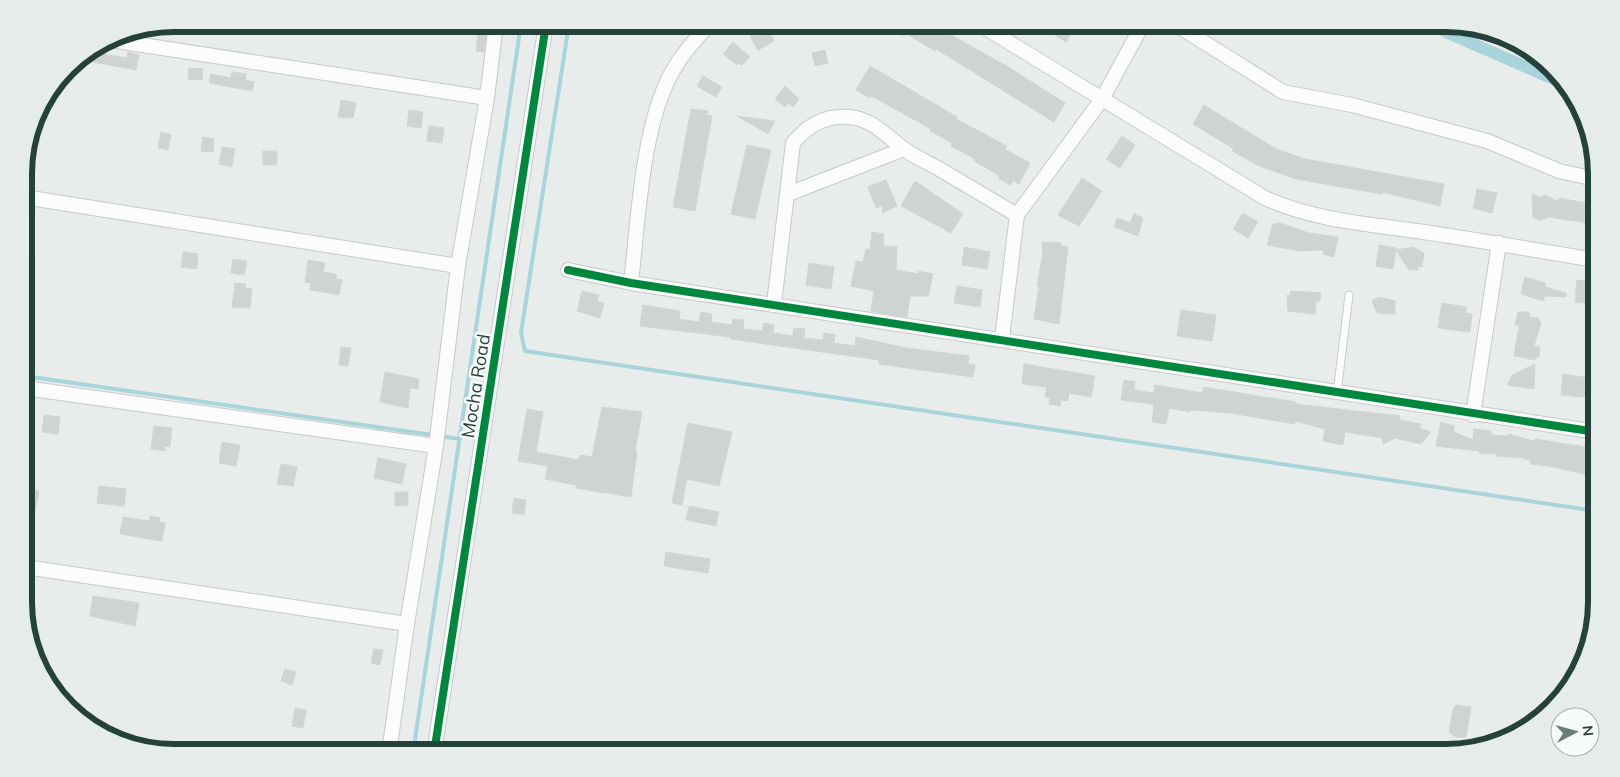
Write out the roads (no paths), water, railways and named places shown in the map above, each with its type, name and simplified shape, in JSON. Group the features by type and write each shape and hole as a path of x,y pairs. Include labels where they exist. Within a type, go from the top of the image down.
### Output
{"street":[{"path":"993,32 1264,198 1290,210 1328,218 1499,243 1588,259"},
{"path":"1002,339 1017,214 1102,99 1138,32"},
{"path":"1188,32 1283,92 1352,105 1487,141 1559,171 1588,177"},
{"path":"390,744 407,624 436,446 458,266 487,98 495,33"},
{"name":"Mocha Road","path":"435,744 545,33"},
{"path":"631,283 647,148 672,72 694,40 701,33"},
{"path":"124,42 487,98"},
{"path":"774,304 793,144 801,133 813,124 849,117 869,122 888,134 904,149 1017,214"},
{"path":"788,194 904,149"},
{"path":"33,198 458,266"},
{"path":"1473,414 1499,243"},
{"path":"568,270 631,283 1588,431"},
{"path":"33,389 436,446"},
{"path":"33,568 407,624"}],"lane":[{"path":"1337,393 1349,295"}],"waterway":[{"path":"1446,32 1548,77"},
{"path":"414,744 520,33"},
{"path":"568,33 521,333 525,351 1588,510"},
{"path":"33,377 460,439"}]}
